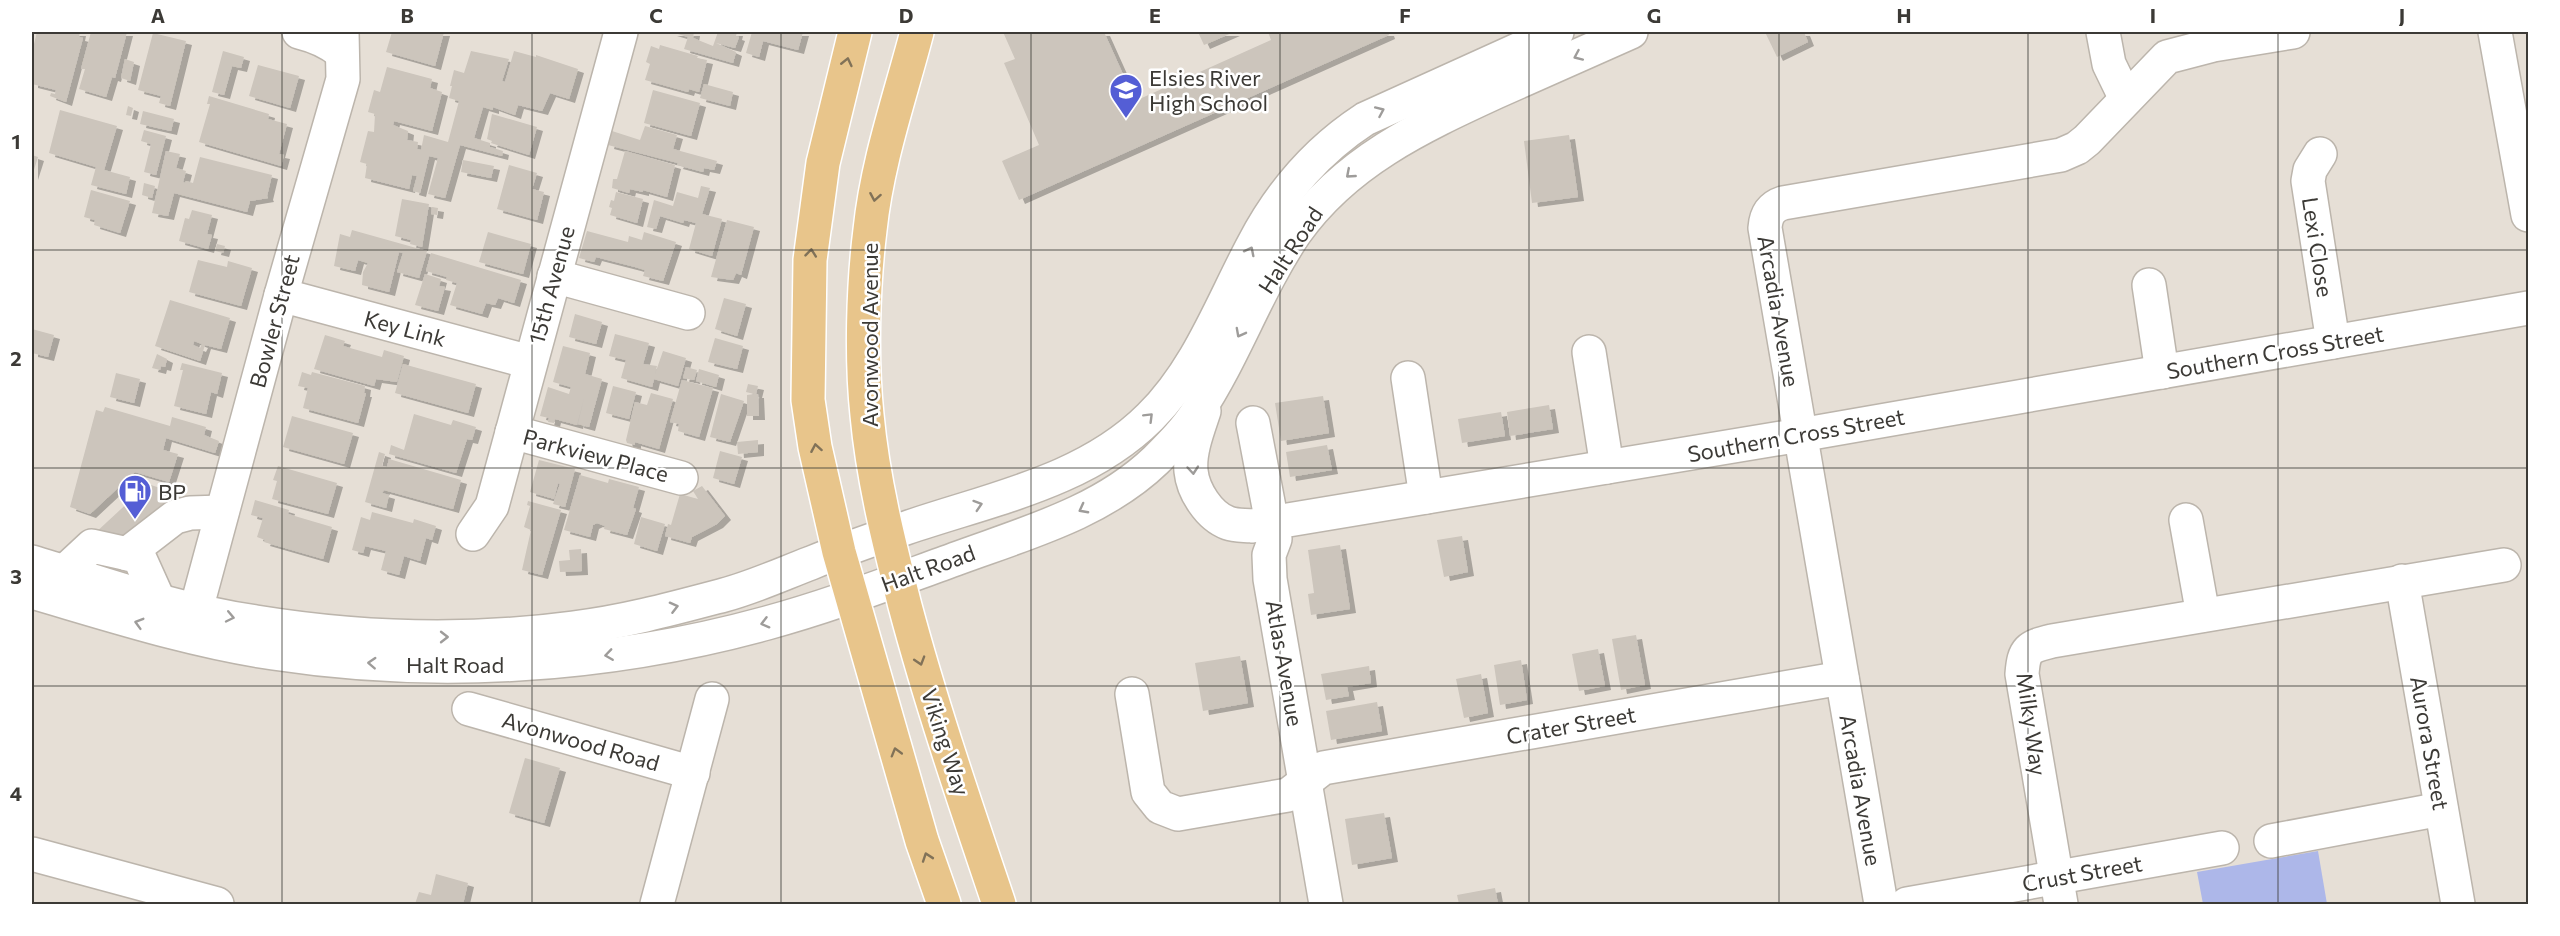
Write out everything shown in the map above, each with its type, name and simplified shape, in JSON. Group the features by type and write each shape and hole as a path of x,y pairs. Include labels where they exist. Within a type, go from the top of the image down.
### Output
{"main road":[{"path":"855,32 823,164 810,260 808,400 815,447 850,596 922,841 944,904"},
{"name":"Avonwood Avenue","path":"898,579 886,535 866,412 865,272 878,182 917,32"},
{"name":"Viking Way","path":"898,579 919,658 999,904"}],"street":[{"name":"Bowler Street","path":"193,623 281,295 343,80 342,42 332,44 317,36 298,32"},
{"name":"15th Avenue","path":"473,534 492,506 621,32"},
{"name":"Halt Road","path":"32,562 158,599 193,623 254,622 349,634 444,637 520,634 610,621 760,584 886,535 1074,471 1132,434 1152,415 1188,368 1255,241 1289,188 1312,160 1365,118 1557,32"},
{"name":"Halt Road","path":"32,592 193,623 272,653 354,662 438,666 522,664 604,656 666,646 768,623 850,596 1073,515 1110,495 1146,469 1197,413 1294,235 1325,197 1352,171 1381,150 1424,126 1631,32"},
{"path":"2103,32 2109,64 2126,99"},
{"name":"Arcadia Avenue","path":"1881,904 1765,220 1774,206 2061,155 2077,148 2087,140 2167,57 2212,38 2293,32"},
{"path":"2495,32 2529,216"},
{"name":"Lexi Close","path":"2320,154 2310,170 2308,181 2333,342"},
{"path":"554,276 688,313"},
{"path":"2148,285 2162,372"},
{"name":"Key Link","path":"281,295 530,362"},
{"name":"Southern Cross Street","path":"1218,374 1197,433 1191,472 1198,495 1207,507 1228,523 1252,526 1800,435 2529,308"},
{"path":"1589,352 1607,467"},
{"path":"1408,378 1426,497"},
{"name":"Atlas Avenue","path":"1253,423 1275,539 1269,555 1270,579 1326,904"},
{"name":"Parkview Place","path":"512,432 681,478"},
{"path":"127,554 176,517 190,513 222,512"},
{"path":"2186,520 2203,615"},
{"path":"64,572 92,546 127,554 140,559 158,599"},
{"name":"Milky Way","path":"2058,891 2022,674 2023,659 2034,645 2052,640 2504,565"},
{"name":"Aurora Street","path":"2402,581 2458,904"},
{"name":"Crater Street","path":"1132,694 1148,792 1153,801 1168,812 1187,813 1288,795 1323,768 1842,678"},
{"path":"657,904 712,699"},
{"name":"Avonwood Road","path":"469,709 693,773"},
{"path":"2271,841 2441,808"},
{"name":"Crust Street","path":"1906,904 2058,891 2222,848"},
{"path":"32,854 217,904"}],"shaded area":[{"path":"2318,851 2327,904 2203,904 2197,872"}],"building":[{"path":"37,32 80,32 79,37 83,38 66,102 50,96 51,93 55,94 56,90 32,84 32,52"},
{"path":"91,32 127,32 115,78 112,77 106,97 79,89 85,69 81,69"},
{"path":"392,32 444,32 435,66 386,52"},
{"path":"671,32 694,32 693,38 713,46 718,32 737,32 736,36 739,37 735,48 716,43 736,52 733,63 684,49 688,37"},
{"path":"752,32 803,32 798,50 763,41 759,57 746,53"},
{"path":"1003,32 1104,32 1135,101 1271,40 1268,32 1286,32 1287,34 1293,32 1388,32 1389,35 1019,200 1002,161 1039,145 1004,63 1015,59"},
{"path":"1198,32 1234,32 1204,45"},
{"path":"1765,32 1804,32 1808,42 1777,57"},
{"path":"153,33 186,41 170,106 159,103 161,96 138,90"},
{"path":"660,45 707,60 699,92 689,89 688,92 645,80 650,64 646,62 651,46 659,49"},
{"path":"223,51 244,57 241,68 232,66 224,95 212,92"},
{"path":"471,51 509,59 502,81 505,82 514,51 536,57 536,55 578,69 569,99 550,93 542,111 518,105 515,115 493,107 493,110 483,107 474,138 490,143 490,147 503,151 502,156 460,145 445,198 428,194 438,158 429,156 420,193 413,191 417,176 412,175 409,189 365,178 367,164 360,162 368,131 374,132 375,114 368,112 374,90 380,92 387,67 432,79 430,88 442,92 432,131 394,121 393,125 408,131 407,140 418,142 417,149 421,150 424,135 448,142 459,101 449,98 454,70 464,73"},
{"path":"125,59 134,62 130,81 121,78"},
{"path":"258,65 299,76 290,108 249,96"},
{"path":"704,84 733,92 730,106 700,98"},
{"path":"653,90 700,103 691,136 644,123"},
{"path":"209,96 269,114 268,119 287,124 279,154 284,155 281,166 199,142 210,104 207,104"},
{"path":"128,106 133,108 131,116 126,115"},
{"path":"60,110 117,126 104,170 130,177 126,194 91,185 96,167 49,153"},
{"path":"143,111 174,119 171,131 140,124"},
{"path":"492,114 537,127 529,155 491,143 492,141 487,139"},
{"path":"645,126 677,135 673,149 717,161 714,170 704,168 703,172 677,165 678,163 608,145 612,131 640,140"},
{"path":"144,130 166,136 156,175 144,172 151,144 141,141"},
{"path":"1569,135 1578,197 1532,203 1524,141"},
{"path":"166,151 180,154 176,168 186,171 183,182 185,183 186,181 193,183 200,157 272,175 268,198 250,201 247,212 174,193 168,216 152,213"},
{"path":"625,151 675,165 667,197 643,190 643,192 630,189 629,193 612,188 613,179 617,179"},
{"path":"32,155 38,157 32,176"},
{"path":"463,160 494,166 491,178 461,172"},
{"path":"509,165 537,173 532,189 544,192 537,220 497,209"},
{"path":"144,183 155,186 152,198 142,195"},
{"path":"701,186 710,188 702,214 722,219 712,256 689,249 696,223 684,220 683,223 660,216 656,229 647,227 654,200 673,206 677,192 698,198"},
{"path":"91,190 130,201 120,233 94,225 95,220 84,217"},
{"path":"616,192 643,199 637,223 610,215 612,208 609,207 611,200 614,201"},
{"path":"402,199 429,204 422,247 410,244 411,240 395,236"},
{"path":"432,207 438,208 437,215 431,214"},
{"path":"192,210 212,215 207,234 212,235 208,249 179,241 185,218 189,219"},
{"path":"727,220 754,227 741,275 736,273 733,280 711,277"},
{"path":"352,230 427,251 419,278 397,272 403,253 399,252 389,292 362,285 363,272 368,263 358,260 355,271 334,266 340,234 350,237"},
{"path":"587,231 628,242 629,236 642,240 644,232 676,242 663,281 643,276 645,270 635,267 596,257 594,262 579,258"},
{"path":"488,232 531,244 523,274 479,262"},
{"path":"217,244 225,246 223,253 215,251"},
{"path":"431,253 521,280 514,303 498,298 495,305 486,303 482,314 450,305 457,283 446,280 447,277 426,271"},
{"path":"198,260 227,267 228,261 252,268 241,306 189,292"},
{"path":"425,274 441,279 439,286 445,287 438,311 415,305"},
{"path":"724,298 746,304 737,336 715,329"},
{"path":"170,300 230,318 221,349 205,345 200,361 155,346","holes":["194,341 202,344 200,348 193,345"]},
{"path":"575,314 602,322 596,344 569,337"},
{"path":"32,329 54,335 48,357 32,353"},
{"path":"615,334 649,343 643,364 657,366 655,374 663,351 686,358 678,386 654,379 652,387 621,378 626,360 609,356"},
{"path":"325,335 345,341 343,346 382,357 384,350 404,356 397,382 376,379 374,386 314,369"},
{"path":"715,338 743,346 737,369 708,362"},
{"path":"563,346 590,353 585,374 602,379 589,427 578,424 584,398 577,425 555,419 554,423 548,422 549,418 540,416 548,387 569,394 571,387 553,382"},
{"path":"157,354 167,359 165,367 161,366 160,370 152,368"},
{"path":"182,363 222,373 217,394 211,392 206,414 174,406 183,370 180,370"},
{"path":"403,364 476,384 468,413 395,393"},
{"path":"686,367 697,370 694,380 683,378"},
{"path":"699,369 719,375 716,387 696,381"},
{"path":"302,372 311,375 312,372 365,386 364,393 366,393 358,423 303,408 308,388 298,386"},
{"path":"116,373 140,379 134,403 110,397"},
{"path":"682,380 713,388 699,437 678,431 679,424 670,422"},
{"path":"748,384 758,386 756,394 758,394 759,416 747,416 747,395 754,394 746,392"},
{"path":"613,386 636,392 629,419 606,413"},
{"path":"651,393 673,399 659,449 635,442 635,445 627,443 626,440 635,402 647,405"},
{"path":"721,394 744,401 730,442 710,437"},
{"path":"1323,396 1329,433 1281,441 1275,403"},
{"path":"1549,405 1553,429 1510,436 1507,412"},
{"path":"105,407 170,426 172,417 206,427 204,435 219,441 215,453 166,438 163,450 178,454 169,482 135,472 90,514 70,507 96,410 103,412"},
{"path":"1501,412 1505,436 1462,443 1458,419"},
{"path":"414,414 451,425 453,420 476,427 472,440 467,439 456,473 389,454 391,445 404,450"},
{"path":"292,416 353,433 344,464 283,447"},
{"path":"758,440 758,452 738,454 737,442"},
{"path":"1327,445 1332,470 1290,477 1286,452"},
{"path":"720,451 742,457 734,484 713,478"},
{"path":"379,452 385,454 382,466 387,467 389,459 461,480 453,509 384,490 382,493 389,495 386,508 365,502"},
{"path":"539,460 575,469 565,507 553,504 560,484 558,483 554,499 530,492"},
{"path":"278,466 337,483 328,514 272,499 277,481 273,480"},
{"path":"580,475 608,483 609,479 639,487 633,508 636,509 627,535 604,529 605,526 597,523 593,525 590,537 564,530"},
{"path":"148,484 172,492 180,502 125,552 93,535"},
{"path":"702,486 725,516 717,524 692,537 690,543 665,536 668,524 671,525 680,494 698,499 693,491"},
{"path":"255,500 289,510 288,514 332,527 323,559 264,542 265,540 257,537 263,518 251,515"},
{"path":"528,501 561,510 542,575 522,570 531,530 524,527 530,506 527,505"},
{"path":"372,512 413,523 414,519 436,526 432,540 426,538 420,561 404,556 399,575 381,570 386,551 365,546 363,553 352,550 361,517 370,520"},
{"path":"641,517 665,524 657,551 634,544"},
{"path":"1462,536 1468,572 1444,577 1437,540"},
{"path":"1340,545 1350,609 1311,615 1308,594 1314,593 1308,550"},
{"path":"581,549 582,571 560,572 559,561 570,560 569,550"},
{"path":"1636,635 1645,685 1621,690 1612,639"},
{"path":"1598,649 1605,686 1579,691 1572,654"},
{"path":"1240,656 1248,703 1203,711 1195,663"},
{"path":"1521,660 1527,700 1500,705 1494,665"},
{"path":"1369,666 1371,683 1347,687 1349,696 1326,700 1321,674"},
{"path":"1481,674 1488,713 1464,718 1456,679"},
{"path":"1377,702 1382,731 1331,740 1326,711"},
{"path":"525,758 560,768 544,823 509,813"},
{"path":"1384,813 1392,858 1352,865 1345,819"},
{"path":"436,874 468,883 463,904 415,904 419,892 431,895"},
{"path":"1495,888 1498,904 1459,904 1457,895"}],"place":[{"name":"Elsies River High School","path":"1126,119"},
{"name":"BP","path":"135,520"}]}
